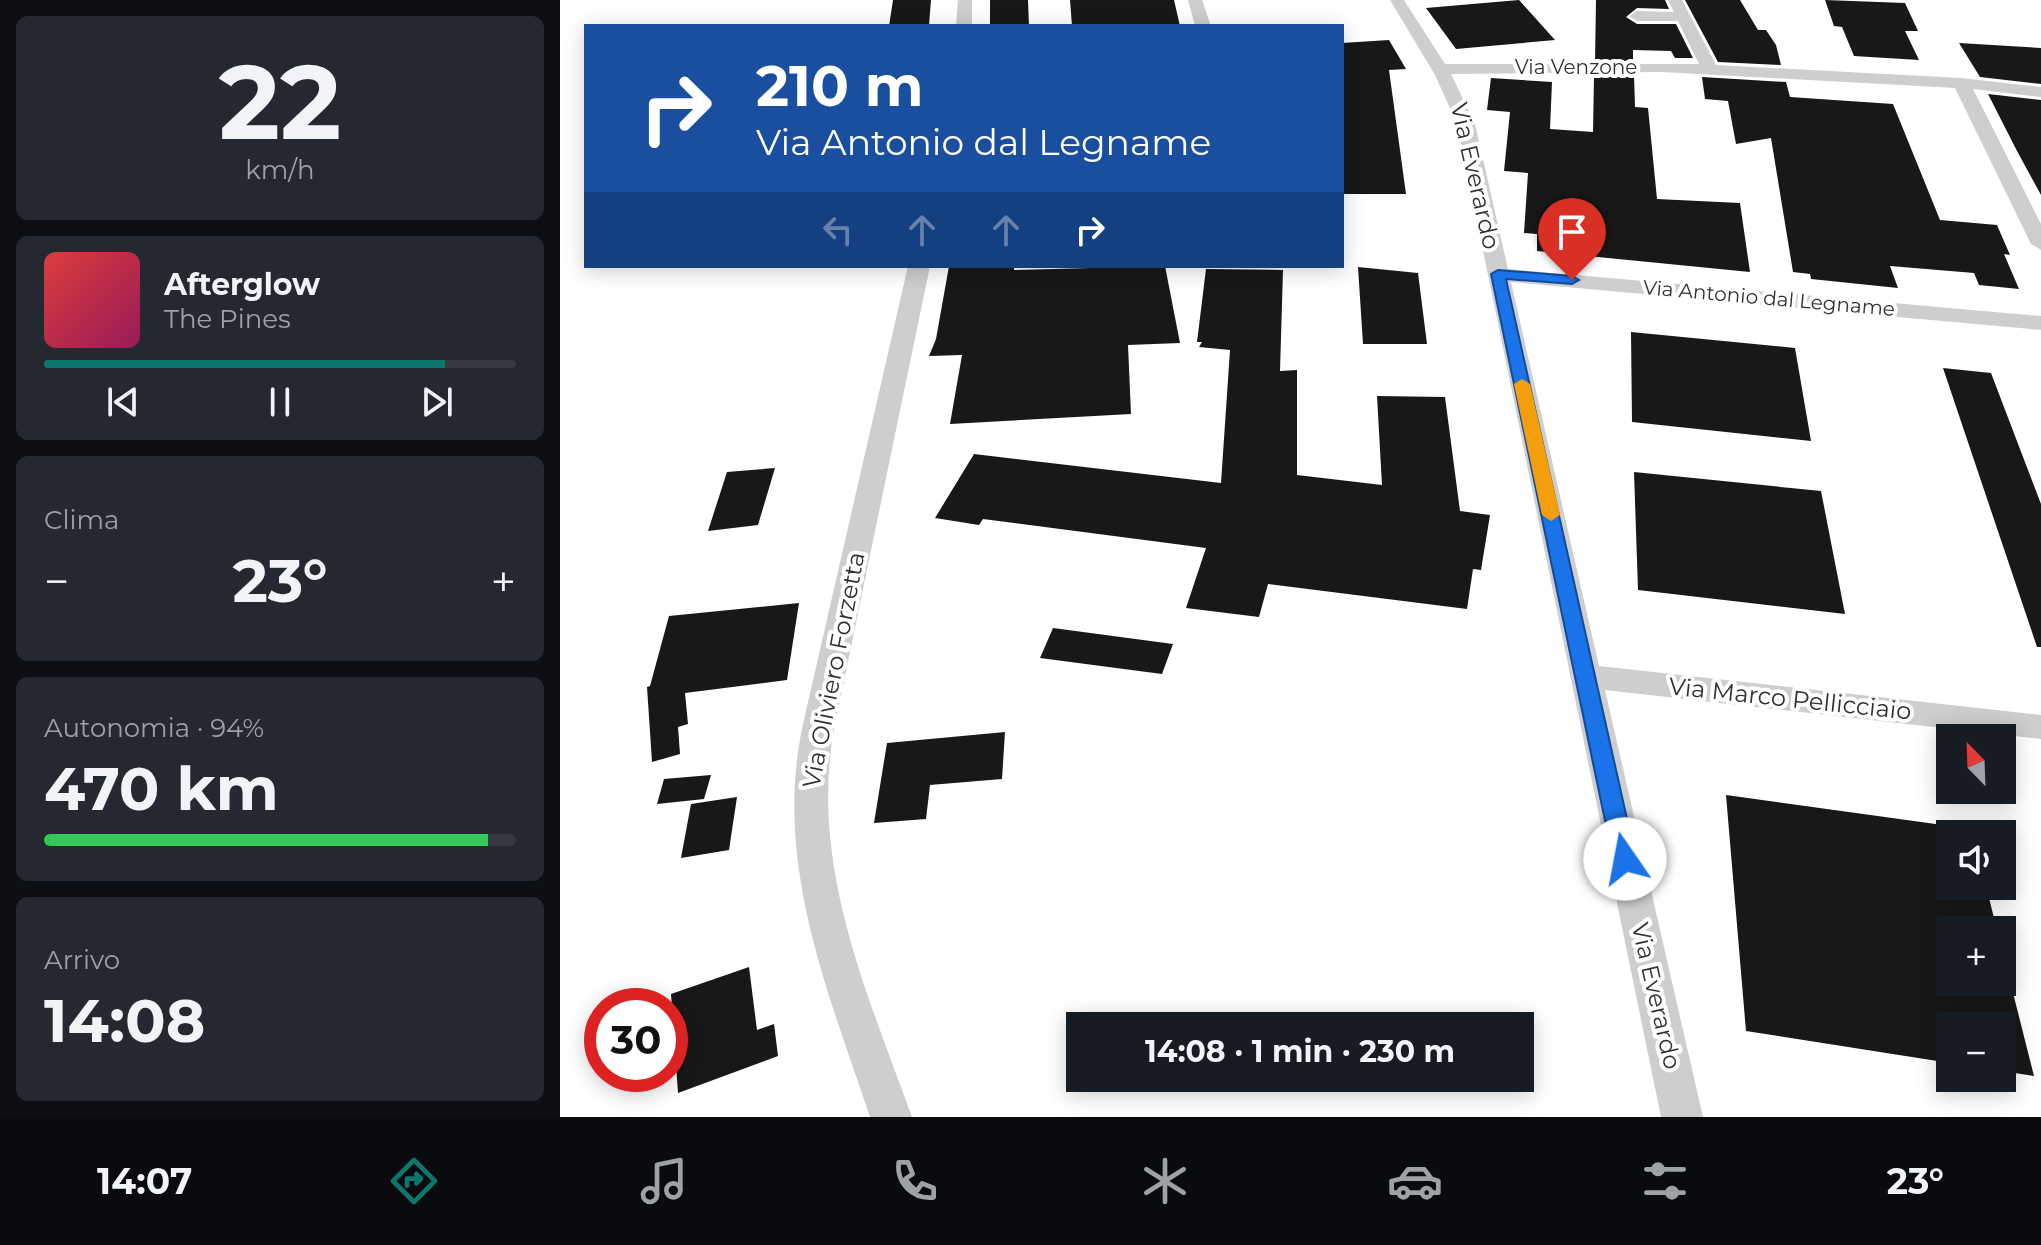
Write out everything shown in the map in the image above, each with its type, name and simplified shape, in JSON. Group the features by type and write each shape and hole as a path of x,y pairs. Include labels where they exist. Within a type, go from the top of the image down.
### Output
{"street":[{"path":"964,24 965,0"},
{"path":"1195,0 1202,24"},
{"name":"Via Everardo","path":"1397,0 1420,41 1442,69 1457,96 1466,124 1682,1117"},
{"path":"1675,0 1710,70"},
{"path":"1637,16 1682,17"},
{"name":"Via Venzone","path":"1442,69 1622,66 1961,83 2041,92"},
{"path":"1961,83 2041,244"},
{"name":"Via Oliviero Forzetta","path":"891,1117 842,974 813,859 809,787 845,598 894,392 919,268"},
{"name":"Via Antonio dal Legname","path":"1498,274 2041,323"},
{"name":"Via Marco Pellicciaio","path":"1586,676 2041,727"}],"building":[{"path":"893,0 931,0 929,24 889,24"},
{"path":"990,0 1028,0 1029,24 990,24"},
{"path":"1070,0 1174,0 1180,24 1072,24"},
{"path":"1519,0 1555,40 1456,49 1426,8"},
{"path":"1596,0 1665,0 1669,9 1637,8 1626,17 1637,24 1676,24 1693,58 1675,58 1671,51 1633,50 1633,61 1595,61"},
{"path":"1685,0 1740,0 1758,30 1766,30 1776,45 1781,65 1718,62"},
{"path":"1825,0 1905,3 1918,31 1905,31 1919,60 1854,56 1842,27 1834,26"},
{"path":"1389,40 1406,69 1389,70 1406,194 1344,194 1344,43"},
{"path":"1959,43 2041,48 2041,84 1980,77"},
{"path":"1634,75 1635,107 1648,108 1657,199 1740,203 1750,272 1537,251 1537,234 1524,233 1528,173 1504,171 1510,112 1487,110 1491,78 1552,82 1550,129 1593,132 1594,76"},
{"path":"1702,77 1786,82 1790,97 1893,104 1940,220 1997,225 2010,255 2004,254 2019,289 1979,285 1974,273 1890,266 1898,288 1811,279 1810,274 1793,272 1771,138 1736,144 1728,101 1705,99"},
{"path":"1988,94 2041,100 2041,195 2017,151"},
{"path":"1358,267 1418,273 1427,344 1363,344"},
{"path":"949,268 1165,268 1180,343 1128,345 1131,414 950,424 962,355 929,356 936,339"},
{"path":"1206,269 1283,270 1280,371 1297,370 1297,475 1382,485 1377,396 1445,397 1460,511 1490,515 1481,570 1473,569 1467,609 1268,584 1259,617 1186,608 1206,548 983,519 979,525 935,518 974,454 1221,483 1230,350 1199,347 1202,342 1197,342"},
{"path":"1631,332 1795,348 1811,441 1632,422"},
{"path":"1943,368 1991,373 2041,504 2041,647 2037,647"},
{"path":"775,468 758,525 708,531 727,472"},
{"path":"1634,472 1821,491 1845,614 1638,590"},
{"path":"799,603 787,680 685,693 688,724 678,727 680,754 652,762 647,687 650,686 669,616"},
{"path":"1053,628 1173,644 1162,674 1040,658"},
{"path":"1005,732 1002,779 930,785 926,819 874,823 887,743"},
{"path":"711,775 704,799 657,804 664,779"},
{"path":"1726,795 1936,824 1936,900 1990,900 1994,916 1936,916 1936,996 2014,996 2034,1076 2016,1073 2016,1012 1936,1012 1936,1061 1746,1031"},
{"path":"737,797 729,850 681,858 691,804"},
{"path":"749,967 757,1030 774,1024 778,1056 688,1089 688,988"}],"slow traffic":[{"path":"1522,384 1551,515"}],"route":[{"path":"1572,280 1498,274 1625,859"}]}
